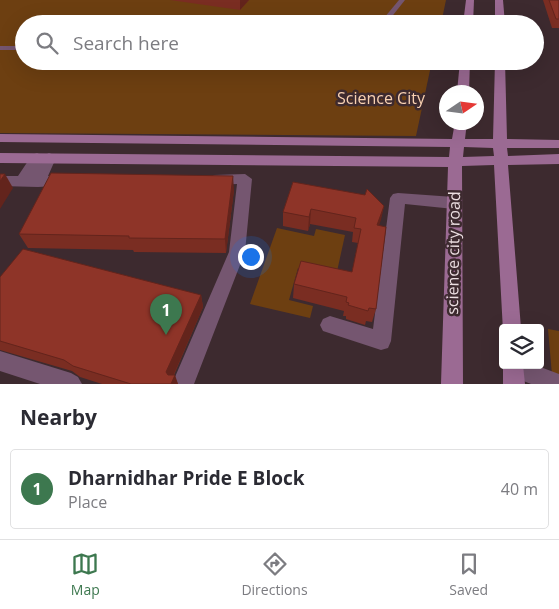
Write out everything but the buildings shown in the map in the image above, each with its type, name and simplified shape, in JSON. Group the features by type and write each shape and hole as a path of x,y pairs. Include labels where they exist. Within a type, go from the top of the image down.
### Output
{"street":[{"path":"469,15 470,0"},
{"path":"500,0 500,15"},
{"path":"463,85 464,70"},
{"path":"500,70 500,143 511,324"},
{"name":"science city road","path":"452,384 455,162 461,130"},
{"path":"0,138 460,141 559,144"},
{"path":"0,158 15,139"},
{"path":"0,158 455,162 502,159 559,159"},
{"path":"30,182 43,158"},
{"path":"183,384 237,252 245,179 196,180"},
{"path":"0,181 77,181"},
{"path":"330,325 381,340 398,198 454,203"},
{"path":"0,361 71,384"},
{"path":"513,372 557,384"}],"lane":[{"path":"390,15 402,0"},
{"path":"0,48 15,48"}],"green space":[{"name":"Science City","path":"0,0 446,0 443,15 15,15 15,70 430,70 416,136 0,133"},
{"path":"277,228 314,236 316,229 345,235 336,276 298,268 289,300 313,306 310,318 250,304"},
{"path":"548,329 559,331 559,378 552,375"}],"place":[{"name":"Dharnidhar Pride E Block","path":"166,335"}]}
